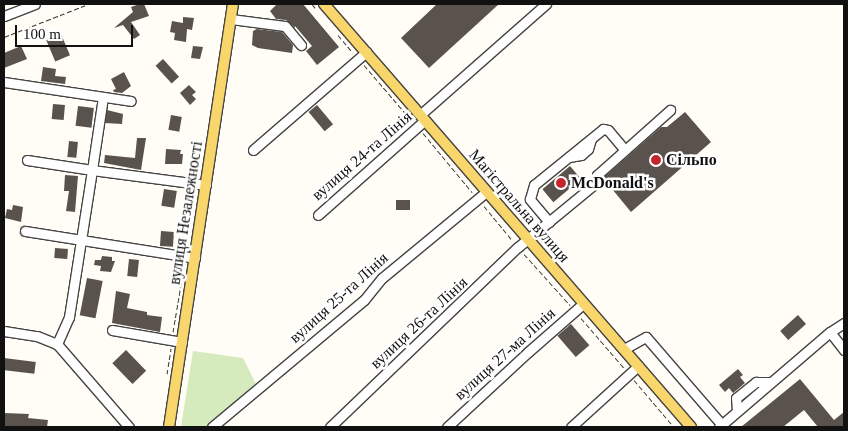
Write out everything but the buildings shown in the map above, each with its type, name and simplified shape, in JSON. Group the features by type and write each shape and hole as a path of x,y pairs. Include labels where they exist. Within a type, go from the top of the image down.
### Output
{"main road":[{"name":"вулиця Незалежності","path":"169,427 233,4"},
{"name":"Магістральна вулиця","path":"324,4 691,427"}],"street":[{"path":"4,16 35,4"},
{"name":"вулиця 24-та Лінія","path":"318,215 546,4"},
{"path":"231,19 285,26 301,45"},
{"path":"253,150 366,52"},
{"path":"4,82 131,101"},
{"path":"57,344 68,317 103,97"},
{"name":"вулиця 26-та Лінія","path":"330,427 528,239 596,182 597,175 670,110"},
{"path":"550,222 530,199 532,189 591,138 606,129 625,150"},
{"path":"27,160 206,185"},
{"name":"вулиця 25-та Лінія","path":"212,427 364,300 382,278 486,192"},
{"path":"24,231 195,258"},
{"name":"вулиця 27-ма Лінія","path":"448,427 528,352 584,303"},
{"path":"624,349 646,336 721,426 737,411 736,398 756,382 771,382 830,332 844,323"},
{"path":"112,330 182,342"},
{"path":"4,331 37,336 57,344 129,427"},
{"path":"830,332 844,350"},
{"path":"571,427 638,366"}],"path":[{"path":"4,37 88,4"}],"green space":[{"path":"193,351 243,358 256,384 206,427 181,427"}],"place":[{"name":"Сільпо","path":"656,160"},
{"name":"McDonald's","path":"561,183"}]}
